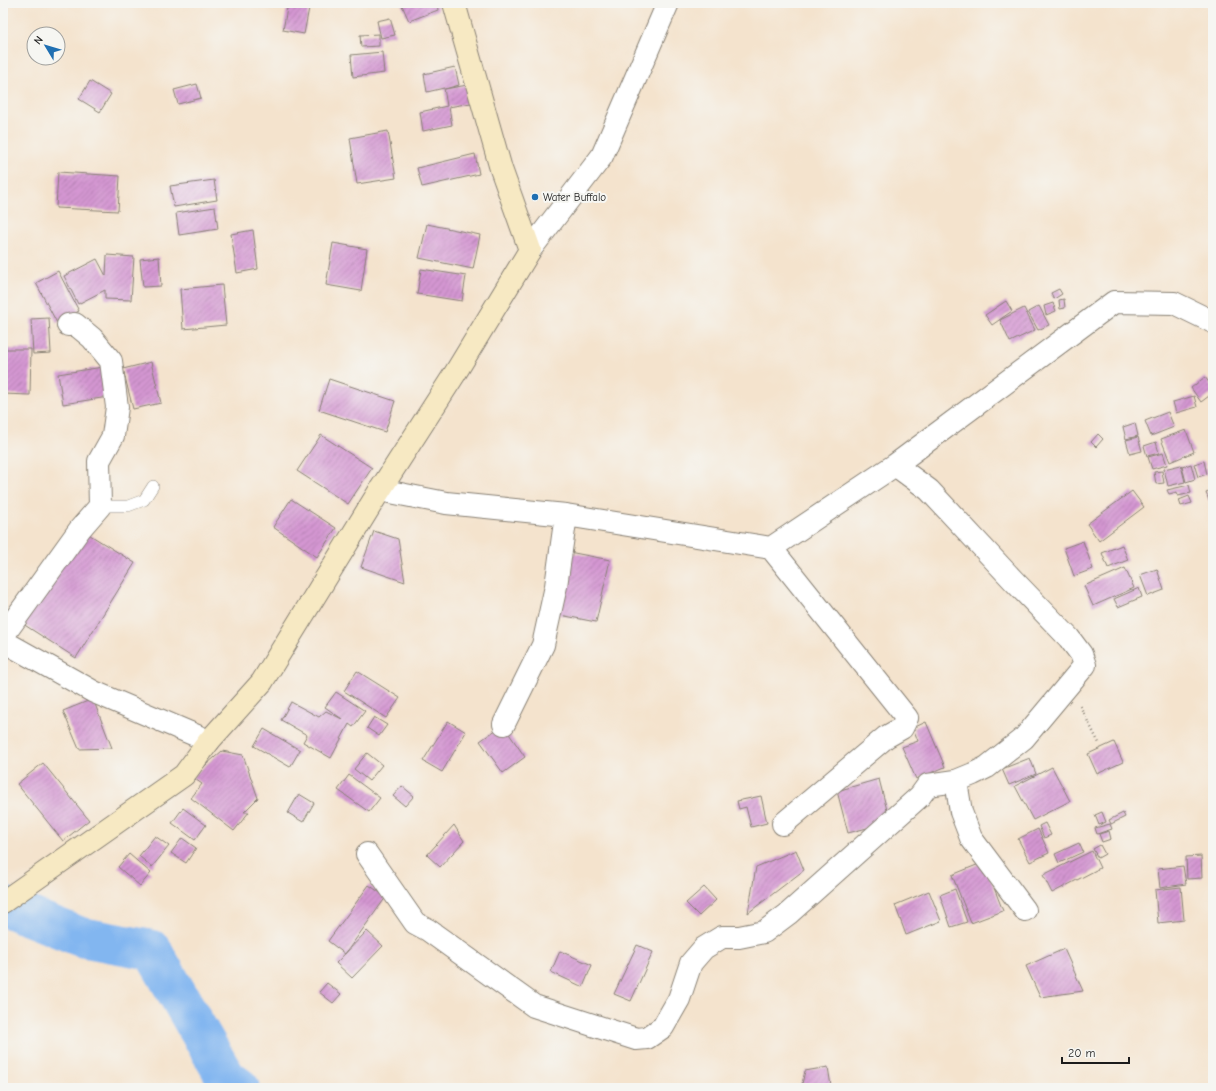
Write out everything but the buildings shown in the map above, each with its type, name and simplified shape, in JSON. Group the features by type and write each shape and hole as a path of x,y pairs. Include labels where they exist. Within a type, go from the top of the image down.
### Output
{"street":[{"path":"454,3 501,169 530,250"},
{"path":"3,902 184,776 209,741 262,682 380,490 454,375 530,250 602,156 668,3"},
{"path":"771,548 895,465 1114,302 1174,302 1213,322"},
{"path":"3,636 80,529 100,506 99,462 113,436 117,408 111,361 92,338 75,324 68,326"},
{"path":"367,854 415,923 428,930 534,1006 636,1039 647,1038 663,1027 679,999 691,963 704,948 722,938 739,937 764,932 788,914 920,796 928,785 956,781 987,767 1024,738 1085,665 1081,654 1068,638 929,490 895,465"},
{"path":"380,490 446,503 566,515 771,548 907,718 902,728 886,737 783,824"},
{"path":"504,724 543,645 556,586 566,515"},
{"path":"3,641 94,692 209,741"},
{"path":"956,781 961,812 971,838 1024,910"}],"lane":[{"path":"100,506 128,506 144,500 153,486"}],"path":[{"path":"1070,684 1075,697 1100,745"}],"waterway":[{"path":"3,906 81,937 152,950 226,1078 240,1088"}],"place":[{"name":"Water Buffalo","path":"535,197"}]}
